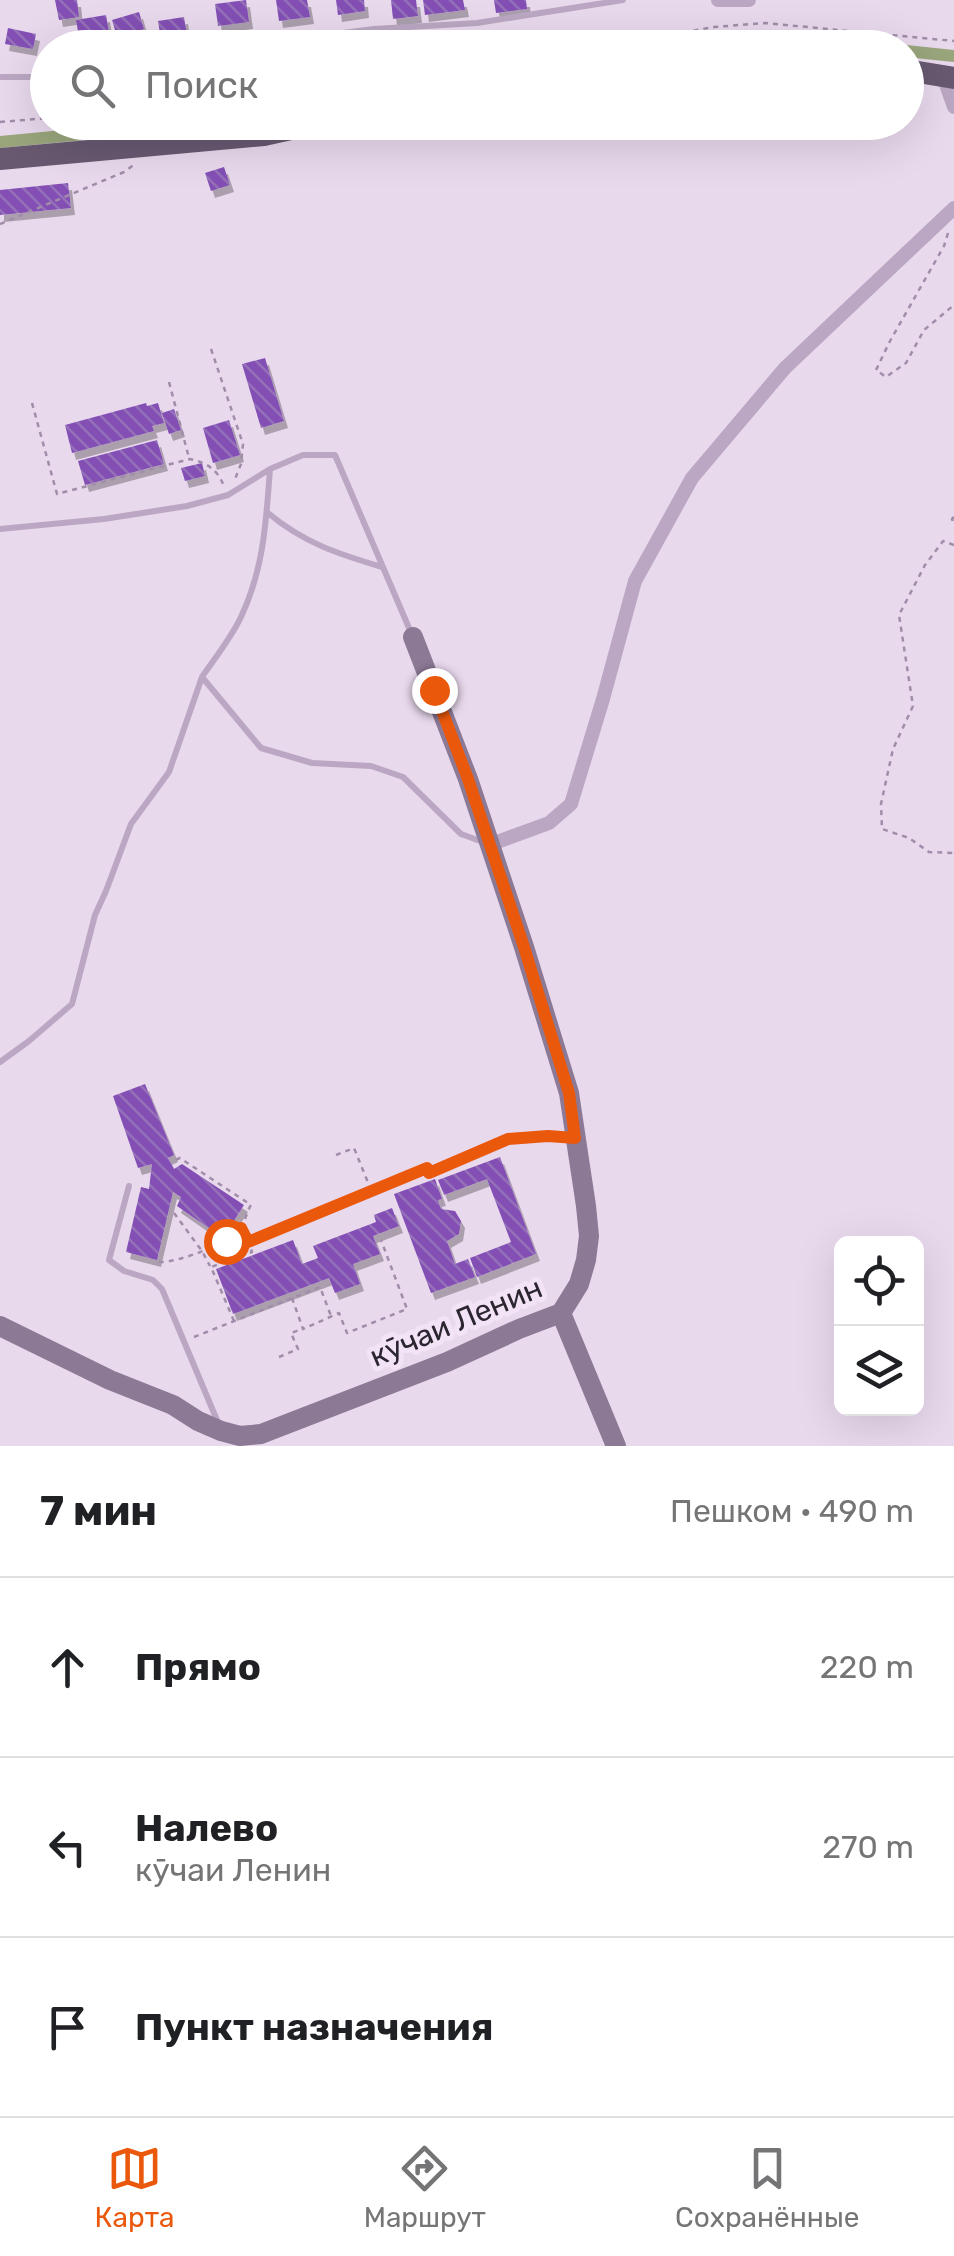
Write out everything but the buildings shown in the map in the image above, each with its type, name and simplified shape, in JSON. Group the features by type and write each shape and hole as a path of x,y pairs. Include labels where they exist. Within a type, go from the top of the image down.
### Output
{"main road":[{"path":"0,159 201,140"}],"street":[{"path":"718,0 748,0"},
{"path":"948,77 954,107"},
{"path":"489,845 550,823 571,804 635,581 692,478 785,368 954,208"},
{"name":"кӯчаи Ленин","path":"0,1326 110,1380 173,1405 198,1422 240,1436 262,1434 562,1313 579,1284 589,1236 569,1093 461,761 413,637"},
{"path":"562,1313 616,1446"}],"lane":[{"path":"359,30 477,23 623,0"},
{"path":"0,77 30,76"},
{"path":"0,529 187,506 228,495 270,469 303,455 335,456 413,637"},
{"path":"0,1062 72,1004 95,915 131,824 169,772 202,677 240,618 266,535 270,469"},
{"path":"267,512 282,525 331,552 383,568"},
{"path":"202,677 261,748 312,763 371,766 403,777 461,834 489,845"},
{"path":"129,1186 109,1260 124,1271 153,1280 162,1289 221,1431"}],"path":[{"path":"697,30 765,22 845,30"},
{"path":"924,38 954,41"},
{"path":"0,122 30,120"},
{"path":"0,224 124,172 136,163"},
{"path":"949,230 876,370 886,377 906,364 924,330 954,305"},
{"path":"212,349 243,444 241,464 228,495"},
{"path":"168,382 190,459"},
{"path":"32,403 58,494 190,459 207,464 220,476 228,495"},
{"path":"954,516 954,524"},
{"path":"954,545 943,541 925,565 900,615 913,706 894,749 881,804 882,829 909,838 928,852 954,853"},
{"path":"248,1242 508,1139 575,1138"},
{"path":"336,1155 354,1148 371,1192"},
{"path":"159,1262 170,1262 226,1241 241,1228 251,1204 180,1158 175,1160"},
{"path":"174,1213 202,1250 234,1321"},
{"path":"211,1268 252,1252 241,1228"},
{"path":"280,1357 298,1349 291,1333 331,1317 340,1314 347,1333 407,1308 381,1240"},
{"path":"183,1341 320,1287 331,1317"},
{"path":"292,1298 303,1328"}],"waterway":[{"path":"924,53 954,56"},
{"path":"0,142 30,139"}],"route":[{"path":"226,1241 241,1228 248,1242 508,1139 575,1138 569,1093 524,947 434,690"}]}
